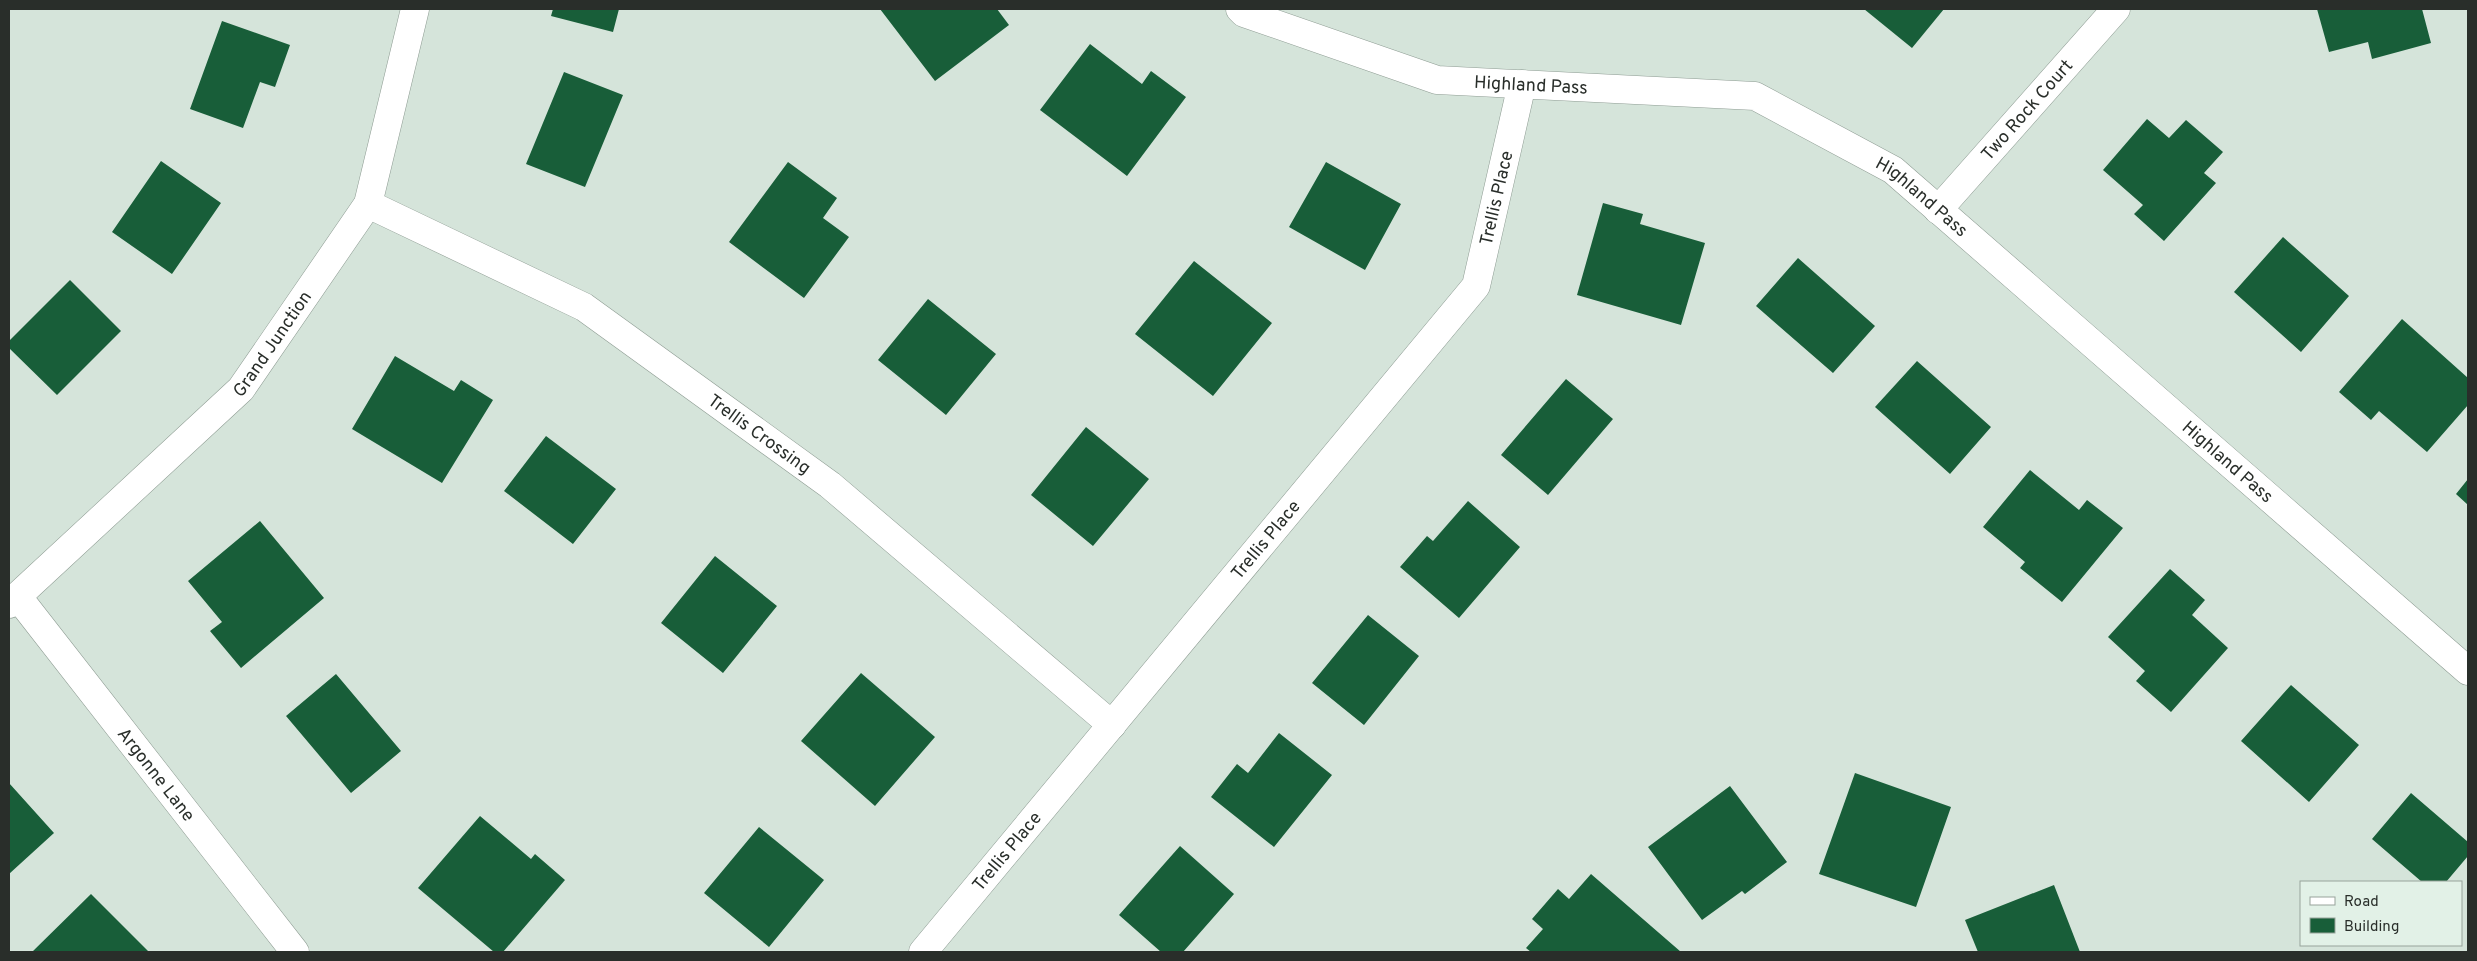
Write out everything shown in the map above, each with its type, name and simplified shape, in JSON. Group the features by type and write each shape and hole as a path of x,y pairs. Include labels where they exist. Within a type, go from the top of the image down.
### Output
{"street":[{"name":"Grand Junction","path":"13,600 241,389 368,204 414,9"},
{"name":"Highland Pass","path":"1240,9 1244,13 1437,80 1755,96 1893,170 2468,671"},
{"name":"Two Rock Court","path":"1938,210 2116,9"},
{"name":"Trellis Place","path":"923,952 1476,286 1522,84"},
{"name":"Trellis Crossing","path":"368,204 584,307 830,485 1112,725"},
{"name":"Argonne Lane","path":"13,600 295,952"}],"building":[{"path":"553,9 619,9 613,32 551,16"},
{"path":"880,9 997,9 1009,25 935,81"},
{"path":"1864,9 1944,9 1912,48"},
{"path":"2317,9 2422,9 2431,43 2372,59 2368,42 2329,52"},
{"path":"222,21 290,45 275,87 260,82 243,128 190,109"},
{"path":"1090,44 1142,84 1151,71 1186,97 1127,176 1040,110"},
{"path":"564,72 623,95 585,187 526,164"},
{"path":"2147,119 2169,138 2186,120 2223,152 2204,173 2216,183 2164,241 2134,214 2143,205 2103,170"},
{"path":"161,161 221,203 172,274 112,232"},
{"path":"788,162 837,198 823,218 849,237 804,298 729,242"},
{"path":"1326,162 1401,204 1365,270 1289,227"},
{"path":"1603,203 1643,214 1640,224 1705,243 1681,325 1577,295"},
{"path":"2283,237 2349,296 2301,352 2234,292"},
{"path":"1798,258 1875,326 1833,373 1756,306"},
{"path":"1194,261 1272,323 1213,396 1135,334"},
{"path":"70,280 121,331 57,395 9,348 9,341"},
{"path":"928,299 996,354 946,415 878,360"},
{"path":"2402,319 2468,378 2468,405 2427,452 2379,411 2371,420 2339,392"},
{"path":"395,356 454,391 461,380 493,400 442,483 352,429"},
{"path":"1917,361 1991,427 1950,474 1875,407"},
{"path":"1566,379 1613,419 1548,495 1501,455"},
{"path":"1086,427 1149,479 1093,546 1031,495"},
{"path":"546,436 616,489 573,544 504,491"},
{"path":"2030,470 2079,510 2087,500 2123,528 2062,602 2020,568 2025,562 1983,527"},
{"path":"2468,479 2468,505 2456,494"},
{"path":"1468,501 1520,547 1459,618 1400,567 1427,536 1433,541"},
{"path":"260,521 324,598 241,668 210,631 222,622 188,581"},
{"path":"715,556 777,606 723,673 661,623"},
{"path":"2170,569 2205,600 2192,615 2228,648 2171,712 2136,681 2145,671 2108,637"},
{"path":"1368,615 1419,656 1364,725 1312,683"},
{"path":"861,673 935,737 875,806 801,741"},
{"path":"336,674 401,751 351,793 286,716"},
{"path":"2291,685 2359,745 2309,802 2241,741"},
{"path":"1279,733 1332,775 1274,847 1211,797 1237,764 1248,773"},
{"path":"1855,773 1951,807 1916,907 1819,874"},
{"path":"9,783 54,833 9,874"},
{"path":"1730,786 1787,862 1745,894 1742,891 1702,920 1648,847"},
{"path":"2411,793 2468,842 2468,856 2447,881 2421,881 2372,839"},
{"path":"480,816 531,859 535,854 565,880 503,952 494,952 418,888"},
{"path":"759,827 824,880 769,947 704,893"},
{"path":"1180,846 1234,894 1183,952 1161,952 1119,915"},
{"path":"1591,874 1681,952 1531,952 1526,948 1543,929 1532,919 1558,889 1569,899"},
{"path":"2054,885 2080,952 1978,952 1965,920"},
{"path":"91,894 149,952 32,952"}]}
